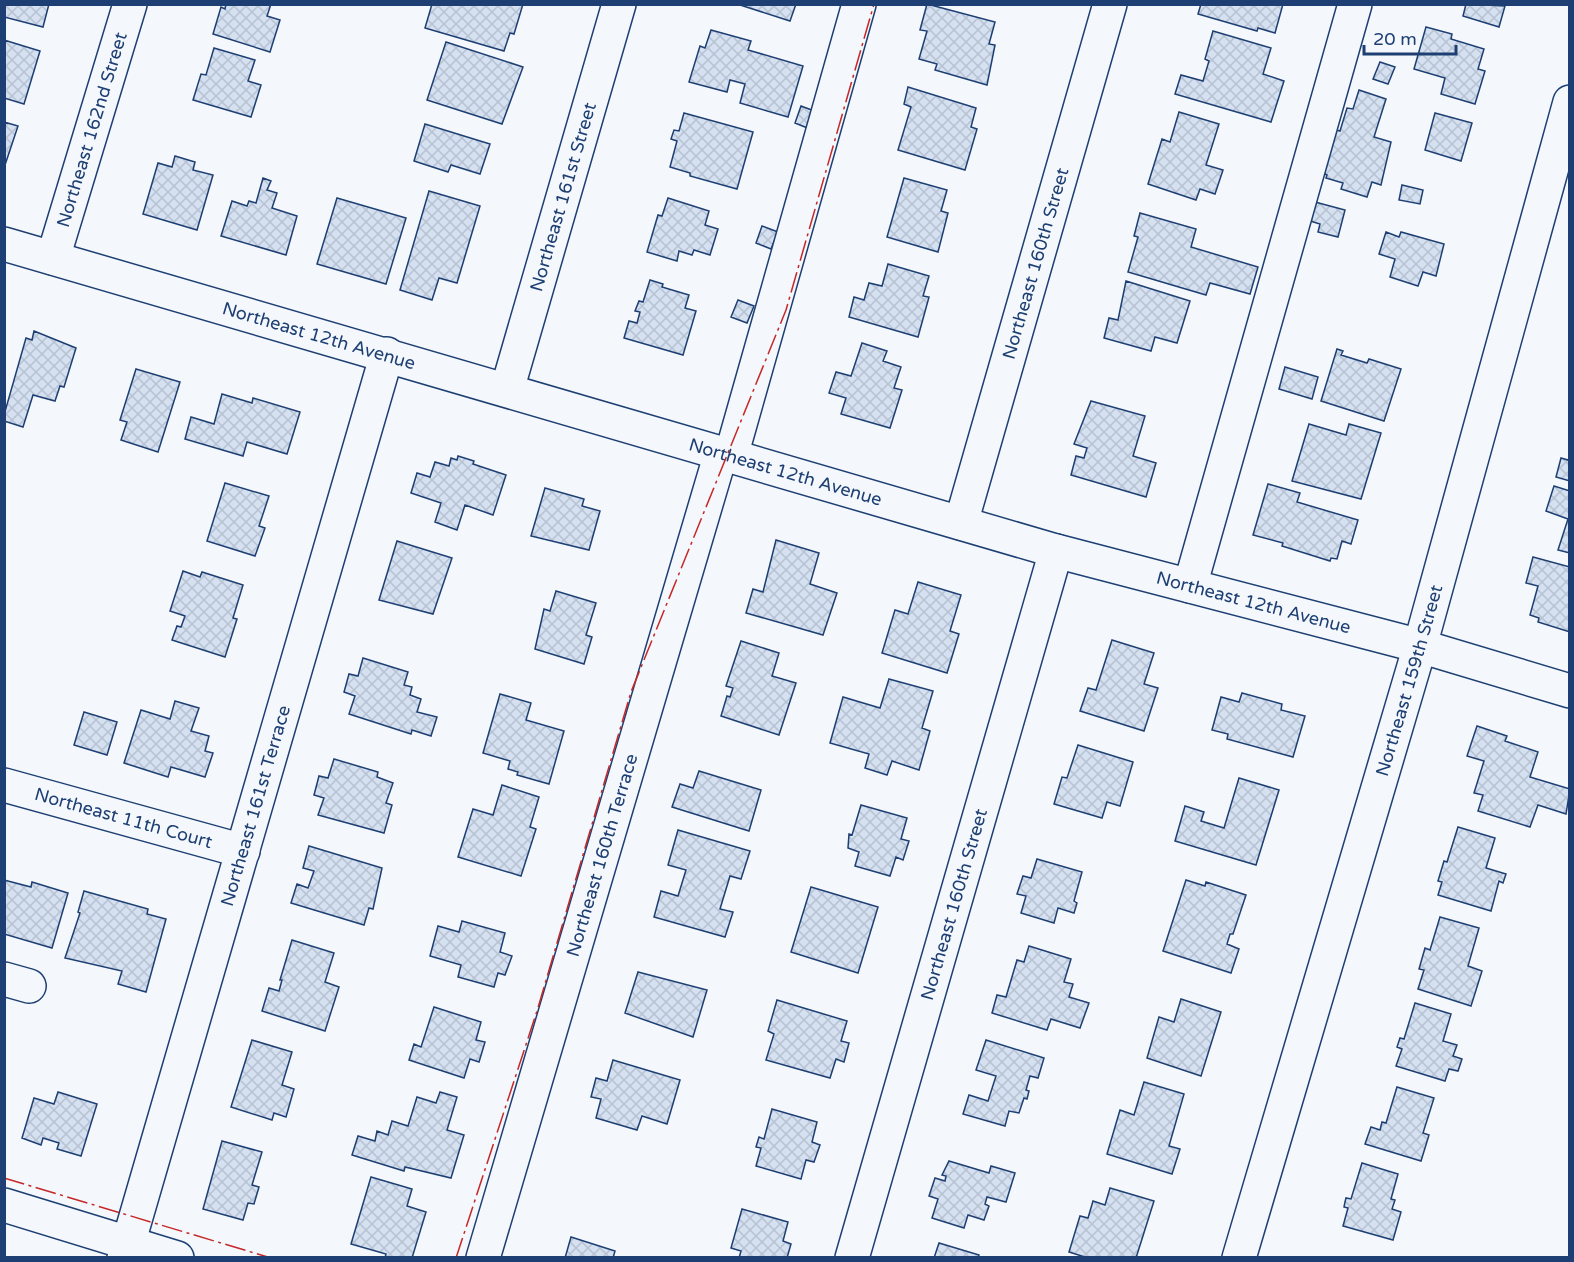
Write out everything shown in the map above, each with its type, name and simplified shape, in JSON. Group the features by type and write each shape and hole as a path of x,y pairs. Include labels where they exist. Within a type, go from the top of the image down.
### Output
{"street":[{"name":"Northeast 161st Street","path":"507,390 619,4"},
{"name":"Northeast 160th Terrace","path":"483,1257 726,454 859,4"},
{"name":"Northeast 160th Street","path":"961,524 1110,4"},
{"path":"1190,586 1355,4"},
{"name":"Northeast 162nd Street","path":"53,258 123,6"},
{"name":"Northeast 159th Street","path":"1239,1257 1420,646 1569,102"},
{"name":"Northeast 12th Avenue","path":"4,244 387,354 961,524 1420,646 1569,691"},
{"name":"Northeast 161st Terrace","path":"126,1250 387,354"},
{"name":"Northeast 160th Street","path":"852,1257 1056,551"},
{"name":"Northeast 11th Court","path":"4,784 243,851"},
{"path":"4,1205 126,1250 177,1257"}],"building":[{"path":"4,4 49,4 43,27 4,17"},
{"path":"226,4 271,4 267,16 280,20 270,52 213,34 221,7 225,9"},
{"path":"432,4 523,4 514,34 510,33 504,51 425,28"},
{"path":"737,4 796,4 790,21"},
{"path":"927,4 995,22 989,44 995,45 987,85 935,70 937,64 919,59 927,31 920,30"},
{"path":"1201,4 1283,4 1275,33 1258,28 1257,31 1198,14"},
{"path":"1466,4 1505,6 1499,27 1463,16"},
{"path":"1426,27 1452,34 1451,39 1484,49 1478,69 1485,71 1475,104 1441,94 1445,78 1414,69"},
{"path":"711,30 751,41 748,50 803,66 788,117 740,103 745,84 730,80 727,92 689,82 700,46 705,48"},
{"path":"1213,31 1271,48 1263,74 1284,81 1271,122 1175,94 1181,75 1203,81 1209,61 1205,59"},
{"path":"4,40 40,51 24,104 4,98"},
{"path":"446,42 523,67 502,124 427,100"},
{"path":"214,48 255,60 248,81 261,85 251,117 193,100 201,74 206,75"},
{"path":"1380,62 1395,67 1388,84 1373,79"},
{"path":"908,87 976,108 971,127 977,129 965,170 898,150 911,107 904,104"},
{"path":"1359,90 1386,99 1374,137 1391,142 1381,185 1372,182 1367,197 1341,189 1343,183 1326,178 1327,175 1320,172 1333,129 1340,131 1347,108 1353,109"},
{"path":"801,106 817,112 810,129 795,123"},
{"path":"1179,112 1219,124 1206,165 1223,170 1215,194 1200,189 1196,200 1148,184 1162,139 1170,142"},
{"path":"684,113 753,132 737,189 690,176 690,173 670,167 677,141 671,139 674,130 679,131"},
{"path":"1435,113 1472,123 1461,161 1425,150"},
{"path":"4,122 18,126 4,168"},
{"path":"425,124 490,144 480,174 451,165 448,172 414,161"},
{"path":"175,156 195,162 193,170 213,175 197,230 143,214 158,163 172,167"},
{"path":"263,178 271,181 267,190 277,193 272,208 297,216 286,255 221,236 232,201 247,206 249,201 256,203"},
{"path":"904,178 947,190 941,211 948,213 938,252 887,237"},
{"path":"1402,185 1423,190 1420,204 1399,200"},
{"path":"429,191 480,206 457,283 439,278 432,300 400,290"},
{"path":"337,198 406,218 386,284 317,264"},
{"path":"668,198 709,211 705,225 718,229 710,255 694,250 692,255 679,251 677,261 647,252 658,215 662,216"},
{"path":"1315,202 1345,210 1338,237 1318,232 1320,224 1310,221"},
{"path":"1140,213 1196,229 1191,247 1258,267 1250,294 1210,283 1206,295 1128,272 1138,237 1134,236"},
{"path":"762,226 778,232 771,249 756,243"},
{"path":"1386,232 1399,237 1401,232 1444,244 1436,276 1423,272 1418,286 1390,277 1395,259 1379,254"},
{"path":"888,264 929,276 923,296 929,297 918,337 849,317 854,297 864,300 869,283 882,286"},
{"path":"650,280 663,284 662,287 689,295 685,308 696,311 683,355 624,338 629,321 637,323 640,312 635,311 639,301 643,302"},
{"path":"1126,281 1190,301 1177,343 1155,337 1151,351 1104,338 1109,318 1118,320"},
{"path":"738,300 754,306 747,323 731,317"},
{"path":"34,331 76,348 64,387 60,386 55,401 33,395 23,427 4,421 4,415 26,338 32,340"},
{"path":"862,343 887,351 883,361 901,367 894,388 902,390 890,428 841,414 846,398 829,393 836,372 851,376"},
{"path":"1337,349 1343,351 1341,355 1367,363 1369,359 1401,369 1384,421 1321,401"},
{"path":"1285,367 1318,377 1312,399 1279,389"},
{"path":"136,369 180,382 158,452 121,440 127,422 120,420"},
{"path":"222,394 252,403 253,398 300,412 287,454 247,442 243,456 185,439 191,417 214,424"},
{"path":"1091,401 1145,416 1133,456 1156,463 1146,497 1071,475 1076,456 1084,458 1087,448 1074,444"},
{"path":"1309,424 1346,435 1349,424 1381,433 1361,499 1292,481"},
{"path":"458,456 474,461 473,464 506,475 493,515 465,505 457,530 435,522 441,503 411,493 417,473 430,477 435,462 449,466 451,458 457,460"},
{"path":"1570,456 1570,481 1556,477 1561,458 1568,460"},
{"path":"225,483 269,496 259,526 265,528 255,556 207,541"},
{"path":"1268,484 1300,493 1297,502 1358,520 1351,544 1342,541 1337,559 1331,558 1330,561 1282,546 1283,543 1253,535"},
{"path":"1554,486 1570,491 1570,553 1558,550 1568,519 1546,511"},
{"path":"545,488 584,499 582,506 600,511 589,550 531,536"},
{"path":"776,540 819,553 810,584 837,593 823,635 746,613 753,589 763,592"},
{"path":"397,541 452,558 433,614 379,600"},
{"path":"1533,557 1570,567 1570,632 1538,622 1539,618 1530,615 1538,586 1526,583"},
{"path":"183,571 200,577 202,572 243,585 233,618 237,619 225,657 172,640 177,626 181,627 185,616 170,611"},
{"path":"918,582 961,595 950,631 959,634 947,673 882,653 895,610 908,614"},
{"path":"556,591 596,603 586,635 592,637 584,664 535,649 544,609 550,611"},
{"path":"1112,640 1154,653 1144,684 1158,688 1144,731 1080,711 1088,688 1096,690"},
{"path":"741,641 779,653 772,676 796,683 779,735 721,716 727,696 730,697 733,688 726,686"},
{"path":"363,658 408,672 404,685 412,687 410,695 421,699 417,712 437,717 431,736 412,730 411,734 349,714 355,696 344,692 349,674 358,676"},
{"path":"889,679 933,691 922,728 930,731 919,770 892,761 887,775 865,768 869,754 830,743 843,697 880,708"},
{"path":"1242,693 1282,704 1281,710 1305,716 1293,757 1227,739 1228,734 1212,730 1221,697 1239,702"},
{"path":"500,694 531,703 526,720 564,731 549,784 517,775 518,772 508,769 510,761 483,753"},
{"path":"175,701 199,708 191,731 209,736 205,751 213,753 205,777 171,767 168,777 124,763 141,710 170,719"},
{"path":"84,712 117,722 107,755 74,745"},
{"path":"1477,726 1507,736 1505,741 1538,752 1530,777 1570,789 1566,814 1538,805 1530,827 1478,811 1483,795 1474,793 1484,761 1467,756"},
{"path":"1078,745 1133,762 1120,806 1107,802 1102,818 1054,804 1062,777 1067,778"},
{"path":"334,759 378,772 377,777 393,783 386,803 392,805 384,833 318,815 324,798 314,795 319,776 328,778"},
{"path":"699,771 761,790 749,831 672,807 680,784 693,788"},
{"path":"1239,778 1279,790 1256,865 1175,841 1185,806 1204,812 1201,821 1224,828"},
{"path":"502,785 539,797 530,827 536,829 521,876 458,857 473,809 493,815"},
{"path":"861,805 907,818 901,839 909,841 903,860 896,857 890,876 855,866 859,852 848,848 849,834 852,835"},
{"path":"1458,827 1495,838 1486,868 1506,874 1503,883 1499,881 1491,911 1438,895 1442,882 1438,881 1444,861 1447,862"},
{"path":"678,830 750,851 741,879 730,876 720,909 733,912 725,937 654,917 661,891 678,896 686,870 668,865"},
{"path":"309,846 382,868 373,909 369,908 364,925 291,903 297,884 308,888 314,871 303,868"},
{"path":"1037,859 1082,872 1074,901 1077,903 1074,913 1058,908 1054,923 1021,913 1026,896 1017,894 1023,876 1031,878"},
{"path":"4,880 31,887 32,882 68,893 52,948 4,934"},
{"path":"1186,880 1205,886 1206,882 1246,895 1233,934 1230,934 1227,944 1239,949 1231,973 1163,951"},
{"path":"811,887 878,907 858,973 791,952"},
{"path":"84,891 148,909 147,914 166,919 146,992 118,984 122,971 65,958 80,913 78,912"},
{"path":"1440,917 1479,928 1468,966 1482,971 1471,1006 1418,989 1424,970 1419,969 1425,948 1430,950"},
{"path":"462,921 505,933 500,952 512,956 505,975 498,973 494,987 458,977 461,965 430,956 438,926 459,932"},
{"path":"292,940 334,953 325,982 339,987 325,1031 262,1011 269,988 279,991"},
{"path":"1029,946 1071,959 1064,982 1073,984 1069,997 1089,1003 1080,1028 1051,1019 1047,1030 992,1013 997,995 1006,997 1017,960 1024,962"},
{"path":"638,972 707,990 693,1037 625,1013"},
{"path":"1181,999 1221,1012 1201,1076 1147,1058 1159,1017 1174,1022"},
{"path":"777,1000 847,1021 841,1041 849,1043 844,1062 836,1059 830,1078 766,1060 774,1034 768,1031"},
{"path":"1415,1003 1451,1014 1443,1041 1457,1045 1453,1056 1462,1059 1458,1071 1449,1069 1445,1081 1396,1066 1402,1049 1397,1047 1400,1038 1404,1039"},
{"path":"434,1007 481,1022 476,1040 485,1042 479,1062 470,1059 464,1078 409,1060 414,1044 421,1047"},
{"path":"252,1040 292,1052 282,1085 294,1089 286,1117 274,1113 272,1120 231,1107"},
{"path":"986,1040 1044,1058 1038,1078 1030,1076 1026,1090 1029,1091 1027,1099 1024,1098 1019,1113 1009,1111 1005,1126 963,1114 969,1095 988,1101 996,1076 976,1070"},
{"path":"613,1060 680,1080 667,1124 642,1116 637,1130 596,1118 601,1099 591,1097 596,1078 607,1081"},
{"path":"1144,1082 1184,1094 1169,1146 1180,1149 1172,1174 1107,1154 1120,1110 1134,1115"},
{"path":"1397,1087 1434,1098 1423,1133 1429,1135 1421,1161 1365,1144 1371,1127 1380,1130 1382,1122 1386,1123"},
{"path":"58,1092 97,1104 81,1156 57,1149 59,1143 43,1138 41,1145 22,1138 34,1098 54,1104"},
{"path":"440,1092 457,1097 447,1130 464,1135 451,1178 405,1167 404,1171 352,1155 358,1136 375,1141 377,1131 388,1135 392,1121 408,1126 417,1097 436,1103"},
{"path":"772,1109 817,1122 812,1142 820,1145 814,1162 806,1160 801,1179 756,1166 761,1148 756,1147 759,1137 764,1139"},
{"path":"222,1141 262,1152 252,1185 259,1187 254,1204 248,1203 243,1220 203,1209"},
{"path":"949,1161 989,1173 991,1166 1015,1173 1006,1202 987,1197 985,1204 989,1206 984,1220 968,1215 964,1228 932,1218 938,1199 929,1196 935,1178 945,1181 946,1176 942,1175"},
{"path":"1362,1163 1398,1174 1391,1199 1395,1200 1392,1209 1401,1212 1393,1240 1343,1226 1348,1208 1344,1207 1346,1198 1351,1199"},
{"path":"371,1177 412,1189 407,1206 426,1212 412,1258 385,1258 386,1254 351,1244"},
{"path":"1110,1188 1154,1201 1136,1258 1088,1258 1069,1252 1080,1216 1088,1218 1093,1201 1105,1205"},
{"path":"742,1209 788,1222 783,1241 791,1244 787,1258 739,1258 741,1251 731,1248"},
{"path":"571,1237 615,1251 613,1258 565,1258"},
{"path":"939,1243 979,1255 978,1258 934,1258"}],"power":[{"path":"456,1258 537,1011 631,692 786,310 874,4"},
{"path":"4,1178 271,1258"}]}
